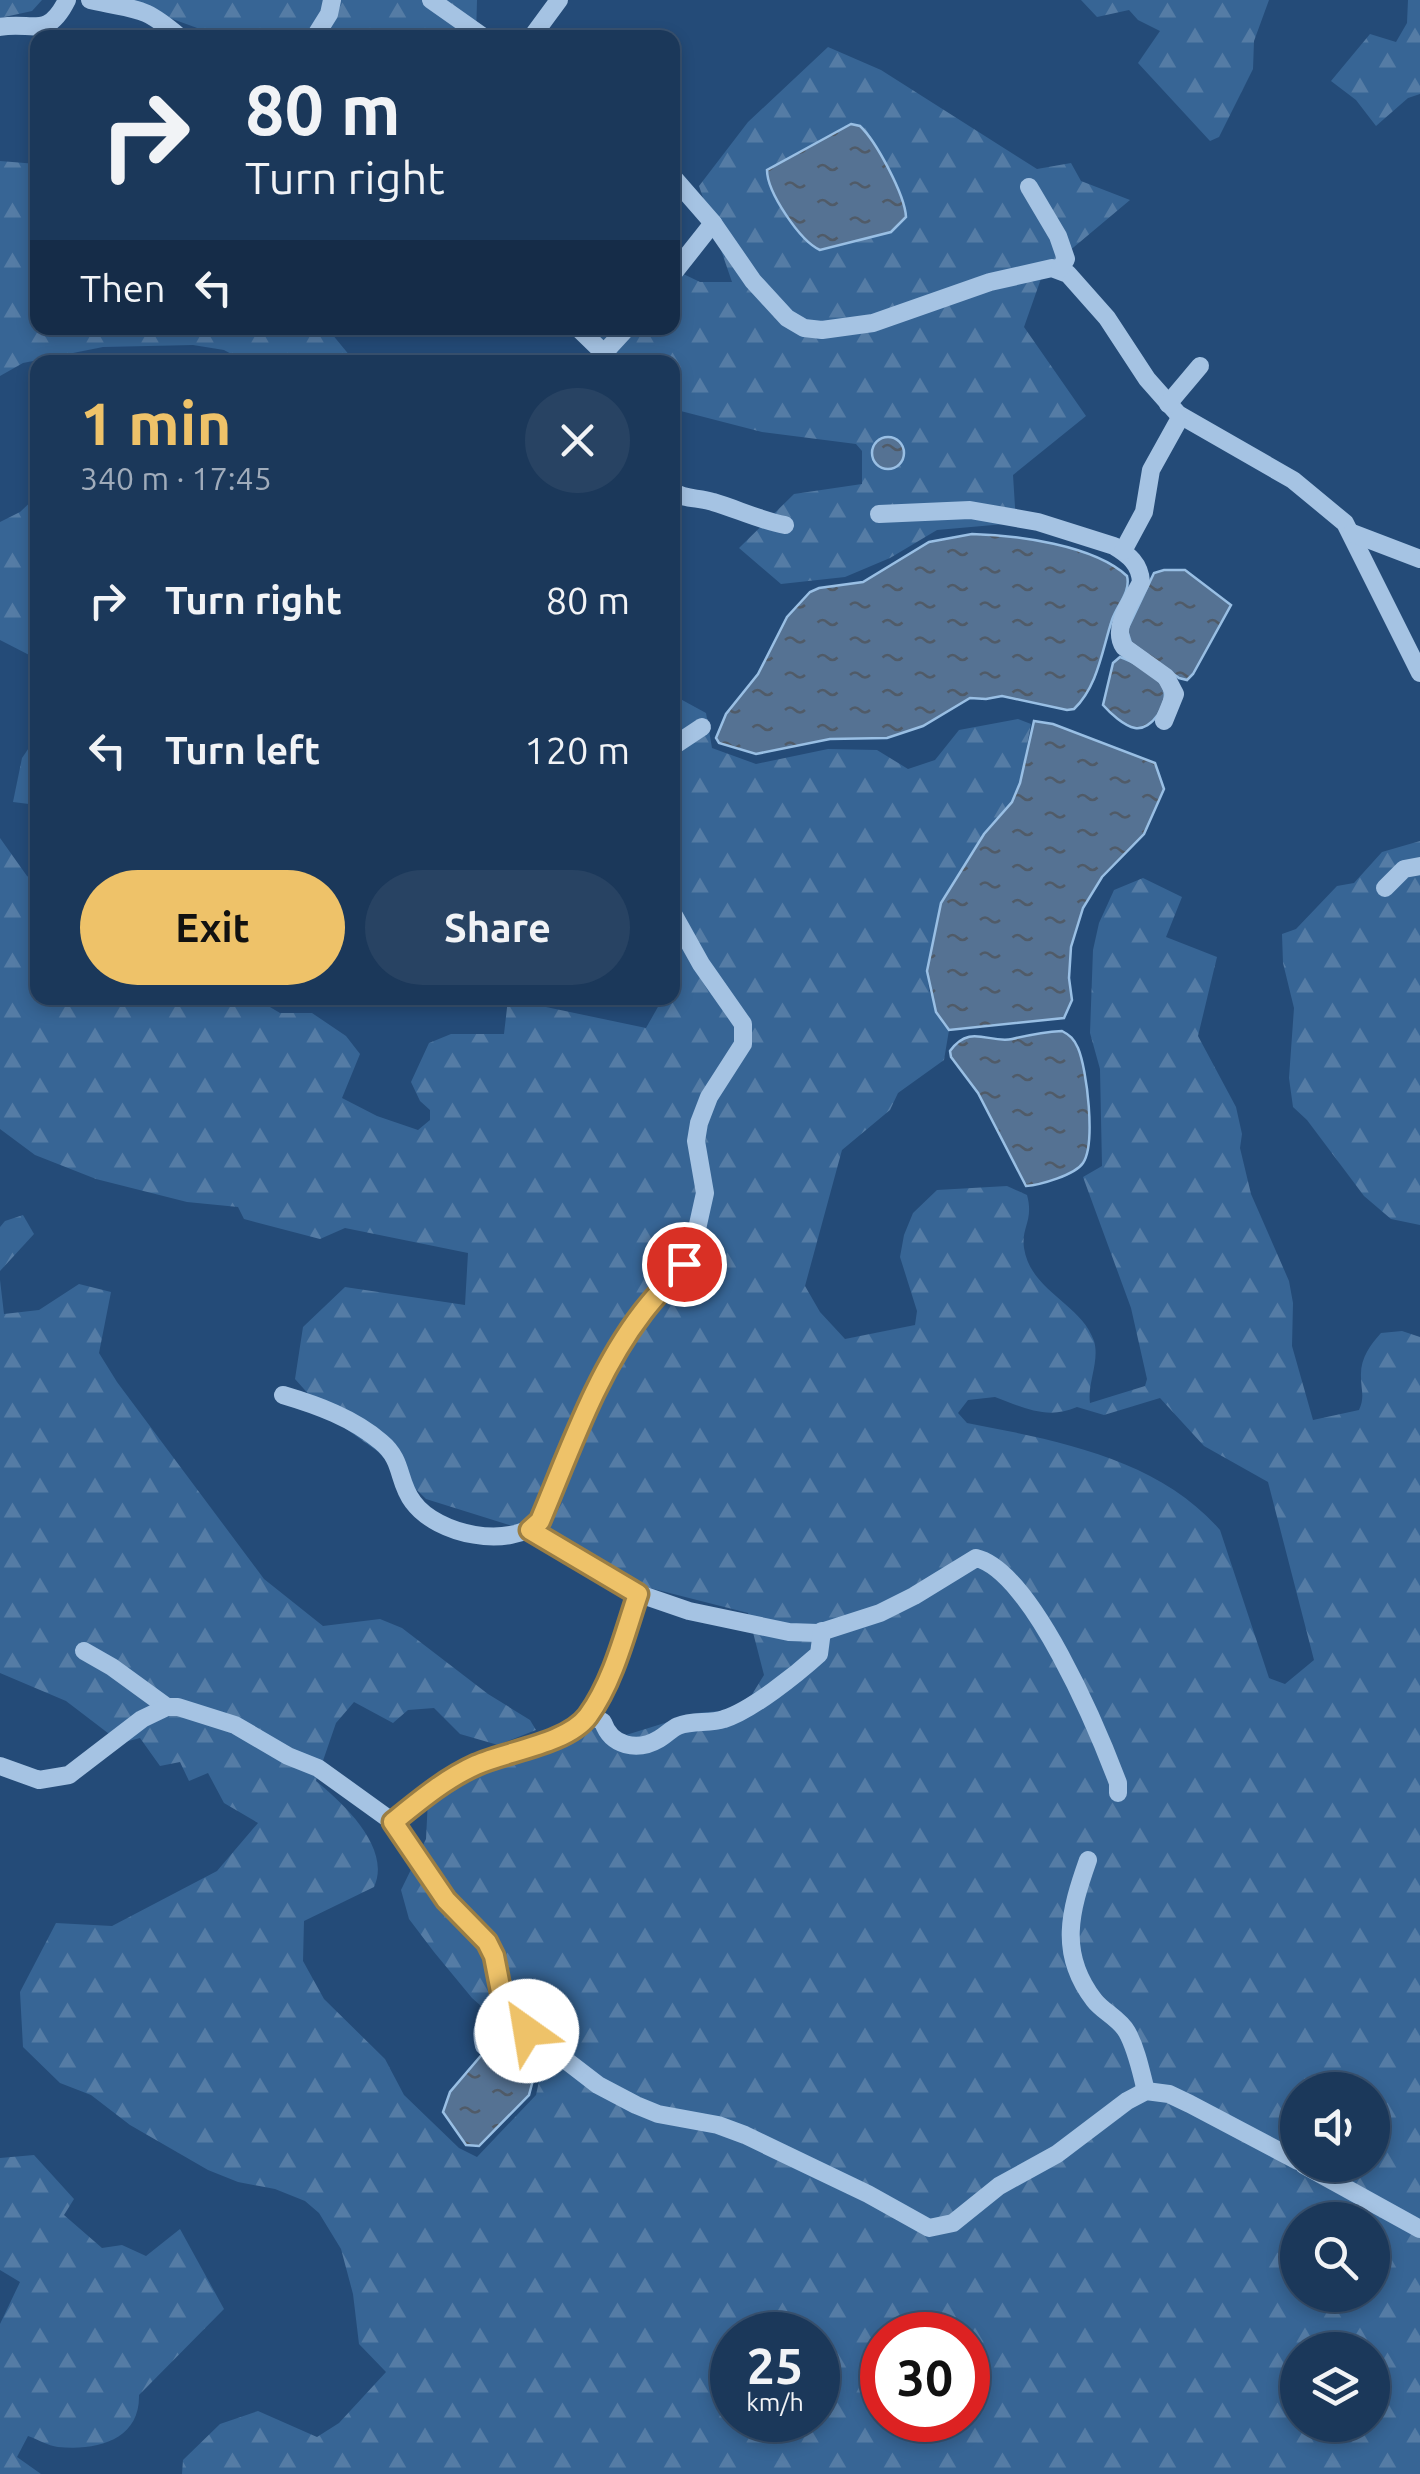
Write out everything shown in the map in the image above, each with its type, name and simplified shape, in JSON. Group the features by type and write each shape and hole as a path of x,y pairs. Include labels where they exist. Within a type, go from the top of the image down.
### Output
{"street":[{"path":"0,27 40,28 52,23 67,0"},
{"path":"90,0 134,6 171,30"},
{"path":"319,30 330,14 332,0"},
{"path":"431,0 474,30"},
{"path":"537,30 559,0"},
{"path":"680,185 787,318 814,331 873,323 990,282 1060,269 1066,259 1058,236 1029,186"},
{"path":"680,265 712,223"},
{"path":"1060,269 1091,298 1147,379 1175,410 1332,508 1352,533 1420,673"},
{"path":"585,335 606,355"},
{"path":"1123,551 1144,512 1151,470 1175,410 1200,366"},
{"path":"680,495 785,525"},
{"path":"879,514 970,510 1007,515 1123,551 1133,560 1141,582 1118,630 1118,639 1172,684 1175,694 1164,722"},
{"path":"1352,533 1420,560"},
{"path":"680,742 702,727"},
{"path":"1385,888 1404,869 1420,866"},
{"path":"283,1395 354,1422 380,1441 396,1456 407,1494 416,1507 447,1527 511,1536 530,1530 540,1521 594,1395 643,1312 684,1264 693,1246 705,1193 696,1141 698,1123 742,1044 743,1024 680,926"},
{"path":"530,1530 638,1594 744,1625 789,1632 822,1632 897,1604 976,1558 987,1560 1016,1586 1086,1703 1118,1783 1118,1792"},
{"path":"393,1822 452,1778 502,1754 550,1740 571,1730 590,1714 638,1594"},
{"path":"590,1714 603,1722 608,1735 617,1742 639,1747 676,1727 702,1720 722,1720 798,1673 819,1654 822,1632"},
{"path":"84,1651 167,1707"},
{"path":"0,1766 39,1780 69,1775 142,1719 167,1707 235,1725 288,1756 318,1768 393,1822 446,1900 487,1942 494,1956 504,2007 527,2031 598,2084 658,2114 744,2135 929,2228 953,2223 1000,2186 1057,2154 1146,2091 1169,2094 1280,2152"},
{"path":"1088,1860 1071,1910 1072,1954 1095,2002 1122,2024 1130,2036 1146,2091"},
{"path":"484,2046 484,2024 504,2007"},
{"path":"1335,2182 1420,2229"}],"green space":[{"path":"0,0 42,0 32,11 0,18"},
{"path":"120,0 477,0 476,30 203,30"},
{"path":"1081,0 1269,0 1254,41 1253,69 1219,137 1210,141 1138,63 1160,31 1138,20 1129,10 1097,17"},
{"path":"1408,0 1420,0 1420,94 1408,98 1376,126 1356,100 1331,81 1370,34 1396,42 1407,23"},
{"path":"828,47 881,70 1037,169 1071,163 1081,181 1130,200 1043,273 1024,327 1086,416 1013,475 1016,523 937,530 890,558 845,577 781,584 739,548 794,494 862,484 862,451 856,444 762,432 680,411 680,355 612,355 592,335 680,335 680,272 700,282 732,282 699,186 748,122"},
{"path":"0,161 30,163 30,335 333,335 349,355 233,355 193,345 103,347 63,355 30,355 30,362 0,376"},
{"path":"30,503 30,655 0,640 0,522"},
{"path":"680,699 706,713 712,748 756,764 828,749 877,750 908,769 935,760 959,730 1018,719 1031,724 1020,783 1012,802 984,834 941,903 927,972 929,990 949,1030 944,1060 898,1093 890,1110 842,1150 805,1286 820,1312 845,1339 915,1325 917,1311 900,1257 913,1213 937,1190 1007,1186 1027,1195 1024,1248 1028,1263 1046,1287 1079,1317 1094,1341 1090,1403 1145,1386 1147,1379 1131,1308 1083,1177 1102,1166 1100,1069 1090,1033 1093,950 1099,923 1114,890 1143,878 1182,897 1166,937 1217,957 1198,1036 1236,1107 1242,1134 1240,1148 1251,1194 1289,1281 1292,1346 1313,1420 1359,1410 1362,1364 1381,1333 1402,1331 1420,1337 1420,2474 182,2474 183,2460 220,2424 258,2411 317,2437 339,2423 386,2372 359,2344 353,2294 341,2249 319,2213 305,2201 275,2189 238,2182 208,2170 130,2125 91,2095 60,2083 23,2047 20,1992 56,1923 112,1926 217,1871 258,1823 224,1803 208,1773 189,1781 180,1762 160,1766 140,1738 121,1743 66,1701 0,1673 0,1280 4,1314 39,1310 79,1284 111,1292 99,1353 264,1579 323,1626 380,1619 402,1628 488,1694 530,1720 536,1730 498,1745 460,1734 434,1708 408,1710 393,1723 354,1702 336,1723 316,1781 362,1828 371,1842 378,1872 374,1887 304,1921 303,1961 324,1999 385,2059 404,2095 459,2148 477,2157 536,2095 541,2072 506,2028 472,1998 409,1919 401,1890 426,1839 428,1799 499,1759 593,1723 626,1735 697,1713 743,1709 764,1675 748,1613 646,1587 544,1536 426,1499 377,1451 328,1416 295,1379 303,1327 345,1287 465,1305 468,1253 345,1228 320,1239 244,1219 238,1207 187,1202 96,1179 35,1155 0,1129 0,838 30,878 30,1005 267,1005 280,1013 312,1013 346,1036 360,1054 342,1098 377,1116 418,1130 430,1120 430,1110 420,1101 411,1082 429,1043 451,1034 504,1034 507,1005 537,1005 646,1028 659,1005 680,1005","holes":["995,1397 1056,1412 1077,1407 1104,1415 1160,1398 1204,1446 1268,1482 1314,1660 1285,1684 1269,1678 1220,1530 1167,1485 1103,1456 967,1423 958,1413 968,1400"]},
{"path":"30,746 30,804 13,802 22,758"},
{"path":"1420,841 1420,1225 1391,1219 1364,1196 1293,1107 1289,1078 1294,1008 1283,963 1282,934 1296,929 1337,886 1354,883 1382,852"},
{"path":"23,1215 34,1234 0,1271 0,1227 5,1221"},
{"path":"34,2155 74,2199 64,2215 102,2248 122,2245 146,2256 180,2229 224,2309 139,2395 132,2423 124,2432 101,2444 73,2448 28,2436 17,2457 41,2474 0,2474 0,2324 20,2282 0,2270 0,2158"}],"water":[{"path":"851,124 867,133 881,156 901,196 906,217 891,232 820,250 803,237 786,215 772,191 767,170"},
{"path":"888,437 899,442 904,453 899,464 888,469 877,464 872,453 877,442"},
{"path":"972,534 1075,549 1113,565 1127,576 1125,593 1112,620 1094,679 1074,709 1002,696 970,698 923,726 887,738 830,739 756,754 719,743 716,738 726,714 758,674 787,617 810,592 863,582 929,542"},
{"path":"1185,570 1231,605 1187,680 1131,643 1127,630 1154,573"},
{"path":"1120,657 1151,674 1164,689 1158,715 1141,728 1126,725 1103,705 1113,663"},
{"path":"1034,721 1053,724 1155,763 1164,789 1144,834 1102,877 1083,908 1071,947 1072,1000 1064,1018 949,1030 936,1012 927,971 941,903 984,834 1012,802"},
{"path":"1062,1031 1076,1045 1084,1072 1090,1124 1087,1153 1073,1172 1026,1186 978,1093 950,1051 972,1036 1004,1040"},
{"path":"496,2038 510,2046 534,2076 529,2095 479,2146 466,2145 443,2112 450,2092"}],"route":[{"path":"527,2031 504,2007 494,1956 487,1942 446,1900 393,1822 452,1778 502,1754 550,1740 571,1730 590,1714 638,1594 600,1575 530,1530 540,1521 577,1431 626,1338 684,1264"}]}
